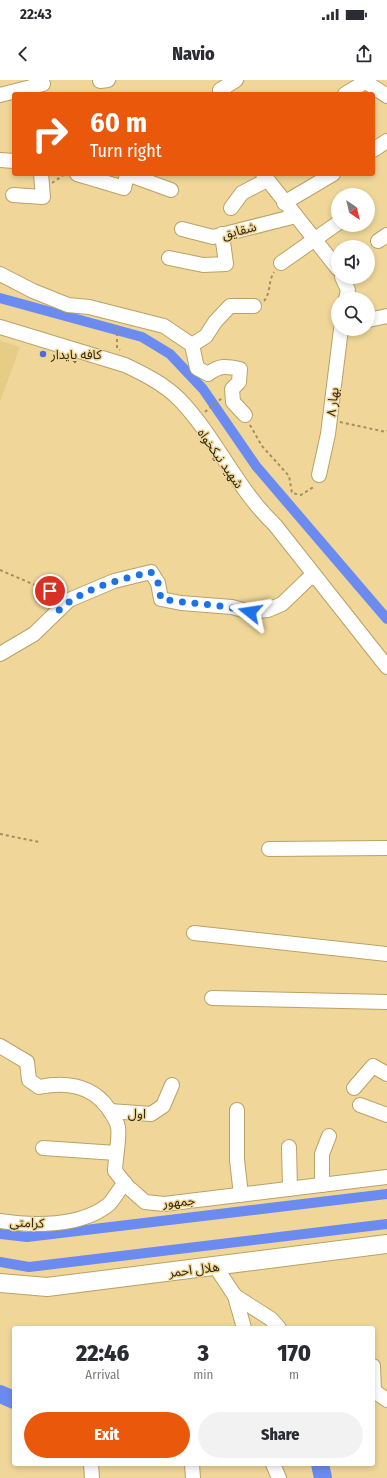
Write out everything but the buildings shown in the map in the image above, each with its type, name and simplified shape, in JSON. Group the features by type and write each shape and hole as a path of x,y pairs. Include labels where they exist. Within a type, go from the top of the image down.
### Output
{"main road":[{"name":"هلال احمر","path":"0,1283 47,1287 387,1244"}],"street":[{"path":"220,88 236,80"},
{"path":"348,92 364,81 387,96"},
{"path":"15,92 44,86"},
{"path":"0,95 12,93"},
{"path":"375,149 387,141"},
{"path":"0,160 12,161"},
{"path":"13,195 43,197 40,176"},
{"path":"84,176 124,188 127,176"},
{"path":"132,176 171,190"},
{"path":"284,203 329,176"},
{"path":"231,208 242,193 265,177 284,203 331,260"},
{"name":"شقایق","path":"182,228 213,237 296,216"},
{"path":"280,263 331,228"},
{"path":"169,258 203,265 226,264 222,234"},
{"path":"0,274 33,291 68,305 89,307 164,326 192,345 197,368 208,374 218,367 226,366 240,369 239,382 232,390 233,402 245,415"},
{"path":"192,345 206,336 230,306 254,306"},
{"path":"375,319 387,316"},
{"name":"شهید نیکخواه","path":"0,327 122,364 143,374 178,399 206,435 243,490 274,525 387,667"},
{"name":"بهار ۸","path":"319,475 329,424 340,336"},
{"path":"0,654 34,634 69,600 114,581 151,572 158,583 161,599 181,603 232,607 250,612 268,610 282,604 308,579 316,577"},
{"path":"269,849 387,848"},
{"path":"194,933 387,954"},
{"path":"212,998 387,1002"},
{"name":"جمهور","path":"0,1046 27,1062 30,1080 39,1086 59,1084 82,1087 101,1099 110,1111 118,1128 115,1171 145,1202 164,1204 387,1177"},
{"path":"354,1088 373,1066 387,1074"},
{"name":"اول","path":"110,1111 151,1114 163,1106 172,1085"},
{"path":"360,1105 387,1115"},
{"path":"237,1110 237,1160 241,1194"},
{"path":"322,1185 322,1154 329,1136"},
{"path":"43,1148 116,1153"},
{"path":"289,1148 290,1189"},
{"name":"کرامتی","path":"0,1221 28,1225 55,1223 97,1213 110,1204 116,1192 125,1183"},
{"path":"215,1266 235,1296 243,1326"},
{"path":"235,1296 271,1319 277,1326"},
{"path":"375,1392 387,1400"},
{"path":"91,1466 92,1478"},
{"path":"192,1466 193,1478"}],"path":[{"path":"254,306 266,300 270,279 280,263"},
{"path":"117,330 116,348 122,352 124,358 122,364"},
{"path":"245,415 253,434 289,476 292,492 302,495 315,486 319,475"},
{"path":"329,424 342,422 387,432"},
{"path":"0,570 50,591 57,612"},
{"path":"0,834 39,842"}],"shaded area":[{"path":"0,341 20,347 0,402"}],"waterway":[{"path":"0,298 142,337 170,354 203,389 256,466 387,619"},
{"path":"0,1234 27,1237 387,1194"},
{"path":"0,1262 29,1267 387,1224"},
{"path":"0,1394 12,1399"},
{"path":"320,1466 323,1478"}],"place":[{"name":"کافه پایدار","path":"43,354"}],"route":[{"path":"50,591 57,612 69,600 114,581 151,572 158,583 161,599 181,603 213,604 250,612"}]}
